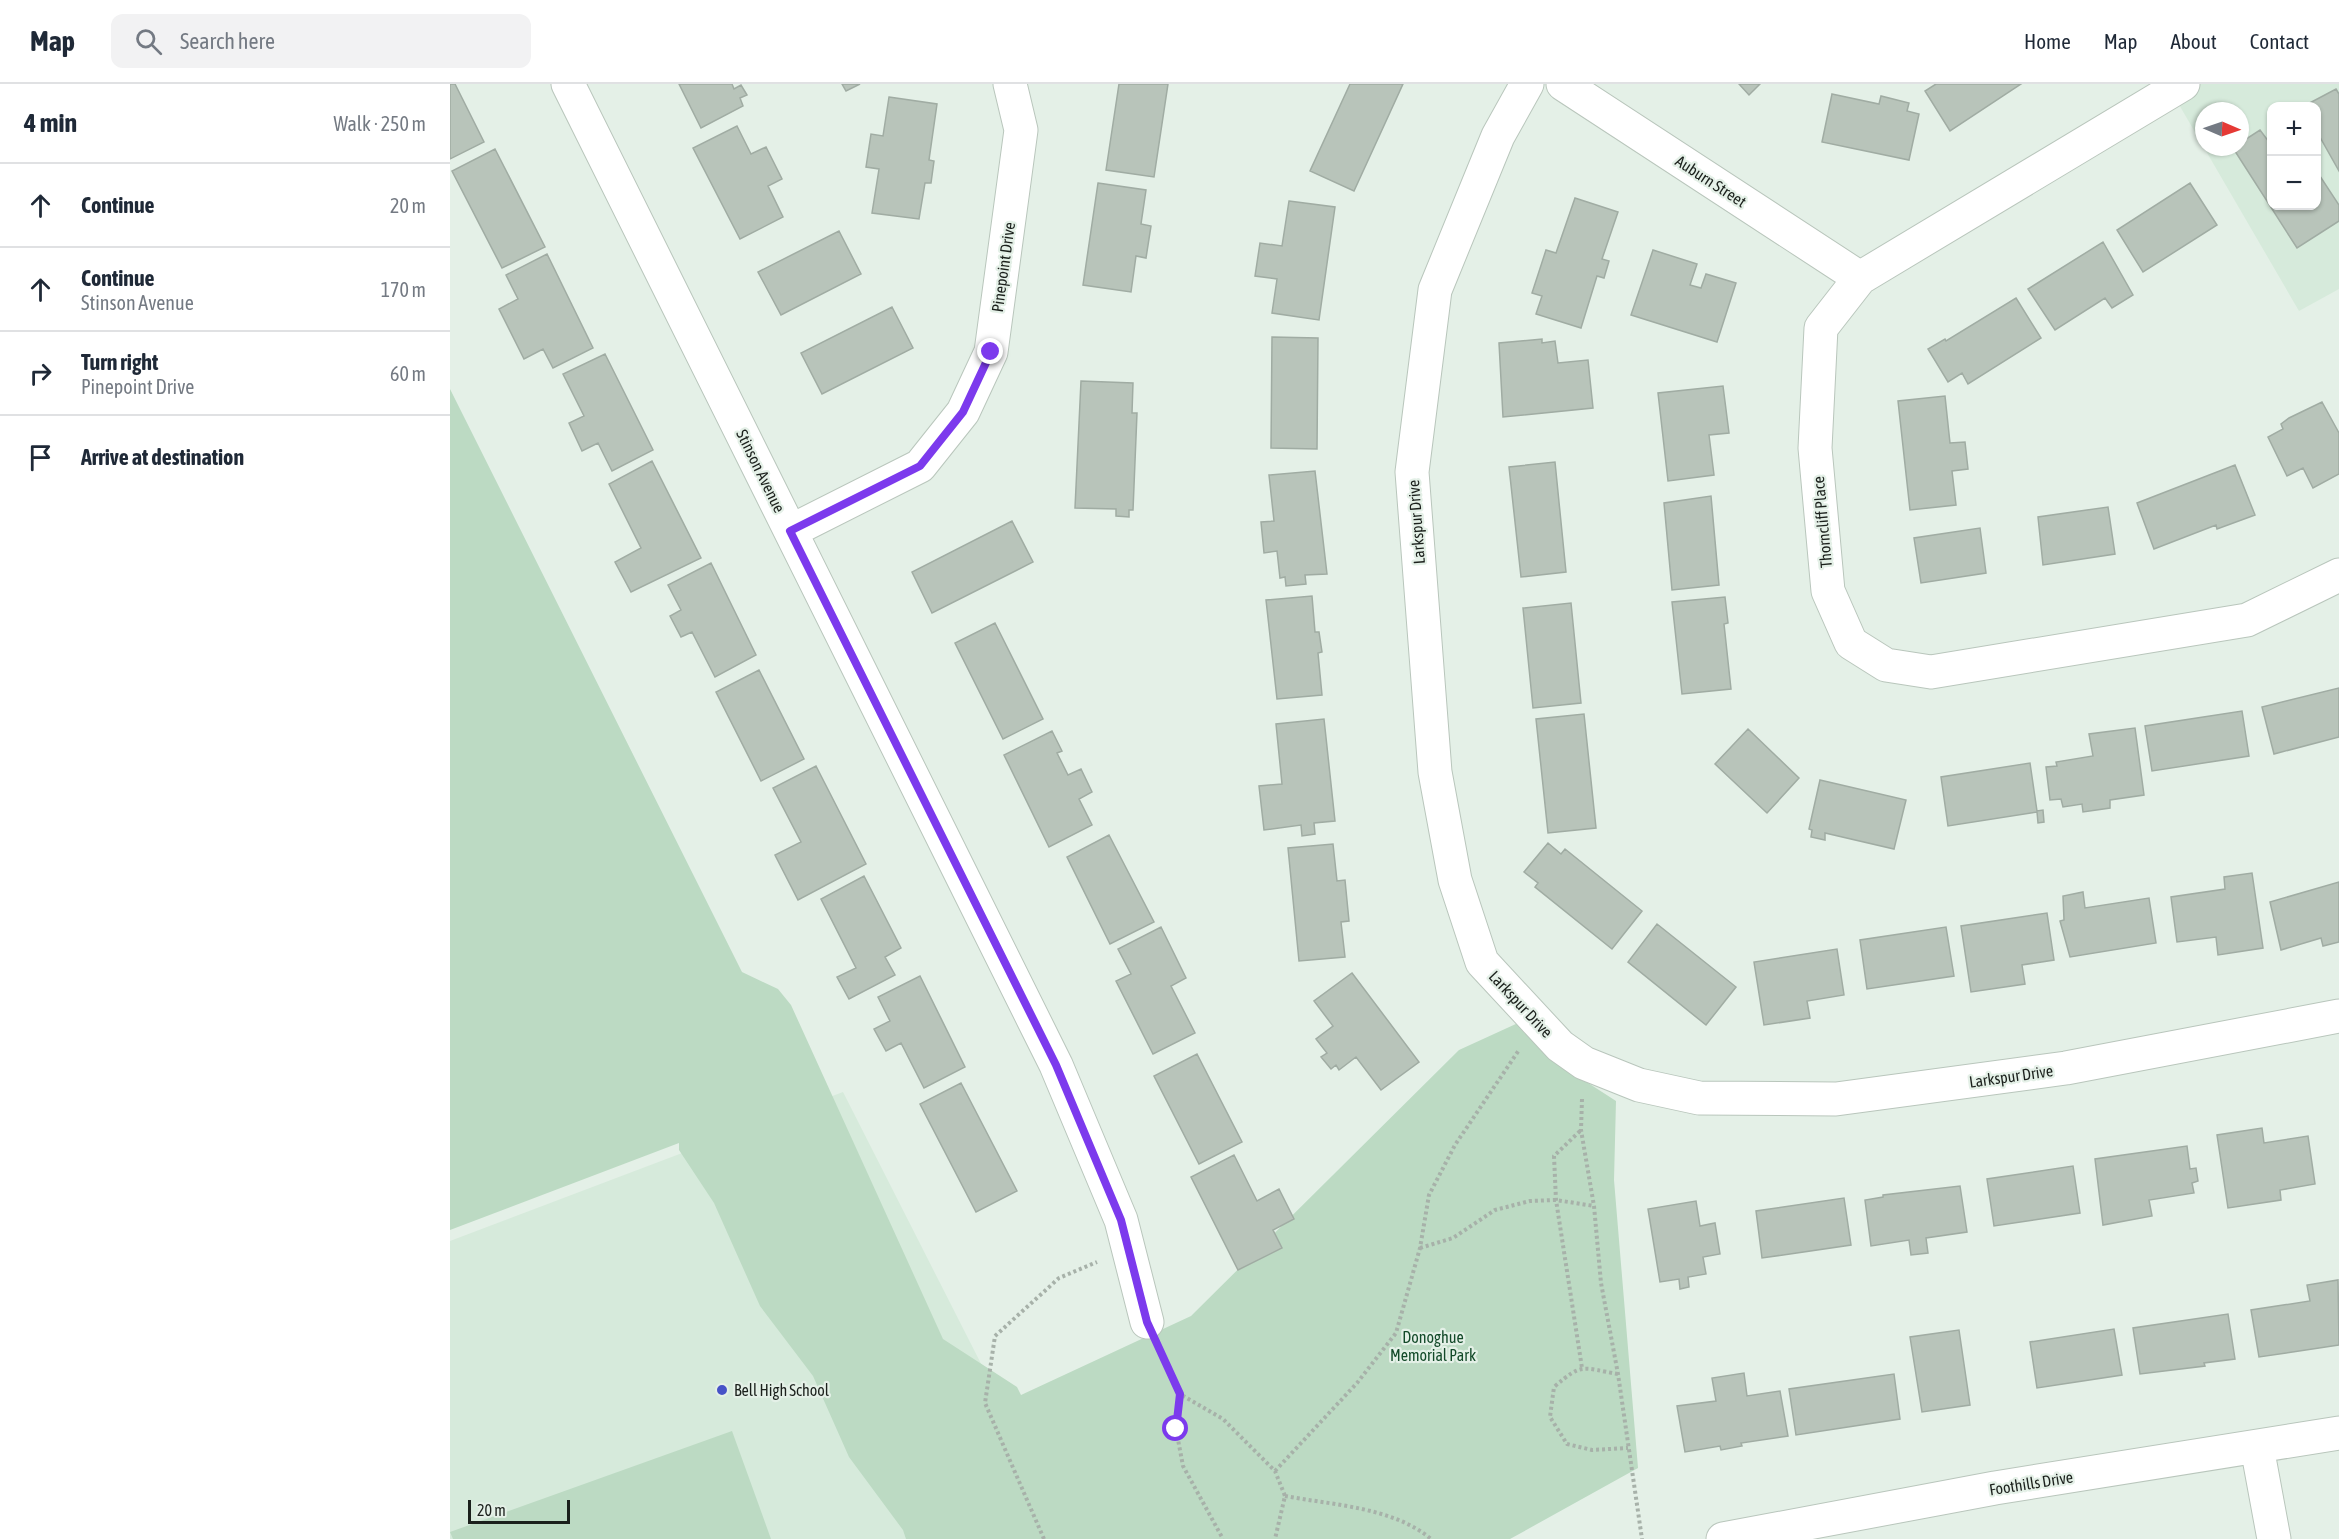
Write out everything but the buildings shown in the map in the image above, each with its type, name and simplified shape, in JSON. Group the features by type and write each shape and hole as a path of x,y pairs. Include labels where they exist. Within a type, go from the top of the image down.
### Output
{"street":[{"name":"Stinson Avenue","path":"567,84 1056,1065 1121,1220 1147,1322"},
{"name":"Pinepoint Drive","path":"790,531 920,466 963,412 991,352 1022,130 1010,84"},
{"name":"Larkspur Drive","path":"1527,84 1498,136 1435,290 1412,472 1435,772 1455,880 1482,962 1560,1046 1584,1063 1639,1085 1699,1098 1836,1099 2066,1068 2339,1016"},
{"name":"Auburn Street","path":"1563,84 1860,278"},
{"name":"Thorncliff Place","path":"2183,84 1860,278 1821,328 1815,448 1828,591 1851,643 1886,665 1931,672 2247,620 2339,575"},
{"name":"Foothills Drive","path":"1723,1539 1796,1533 1995,1488 2339,1433"},
{"path":"2257,1447 2274,1539"}],"path":[{"path":"1275,1472 1358,1383 1396,1333 1420,1248 1429,1195 1455,1146 1538,1023"},
{"path":"1584,1063 1581,1130 1594,1206 1601,1282 1618,1374 1642,1539"},
{"path":"1581,1130 1554,1156 1556,1200 1582,1368"},
{"path":"1420,1248 1453,1238 1495,1210 1530,1201 1556,1200 1594,1206"},
{"path":"1044,1539 985,1402 994,1336 1059,1278 1128,1250"},
{"path":"1147,1322 1180,1394 1176,1429 1183,1466 1223,1539"},
{"path":"1618,1374 1582,1368 1574,1370 1554,1387 1550,1417 1567,1444 1592,1450 1628,1448"},
{"path":"1180,1394 1223,1419 1275,1472 1285,1496 1275,1539"},
{"path":"1285,1496 1384,1515 1423,1532 1431,1539"}],"shaded area":[{"path":"2167,84 2339,84 2339,289 2299,311 2209,156 2249,156 2249,102 2195,102 2195,132"},
{"name":"Bell High School","path":"843,1092 1070,1539 450,1539 450,1241"}],"green space":[{"name":"Donoghue Memorial Park","path":"450,389 742,972 778,989 791,1005 943,1339 1017,1387 1021,1395 1191,1316 1459,1050 1518,1023 1568,1070 1616,1101 1614,1180 1638,1468 1510,1539 906,1539 903,1530 849,1457 813,1376 760,1306 714,1203 679,1150 679,1143 450,1230"},
{"path":"732,1431 771,1539 453,1539 450,1532"}],"place":[{"name":"Bell High School","path":"722,1390"}],"route":[{"path":"991,352 963,412 920,466 790,531 1056,1065 1121,1220 1147,1322 1180,1394 1176,1429"}]}
